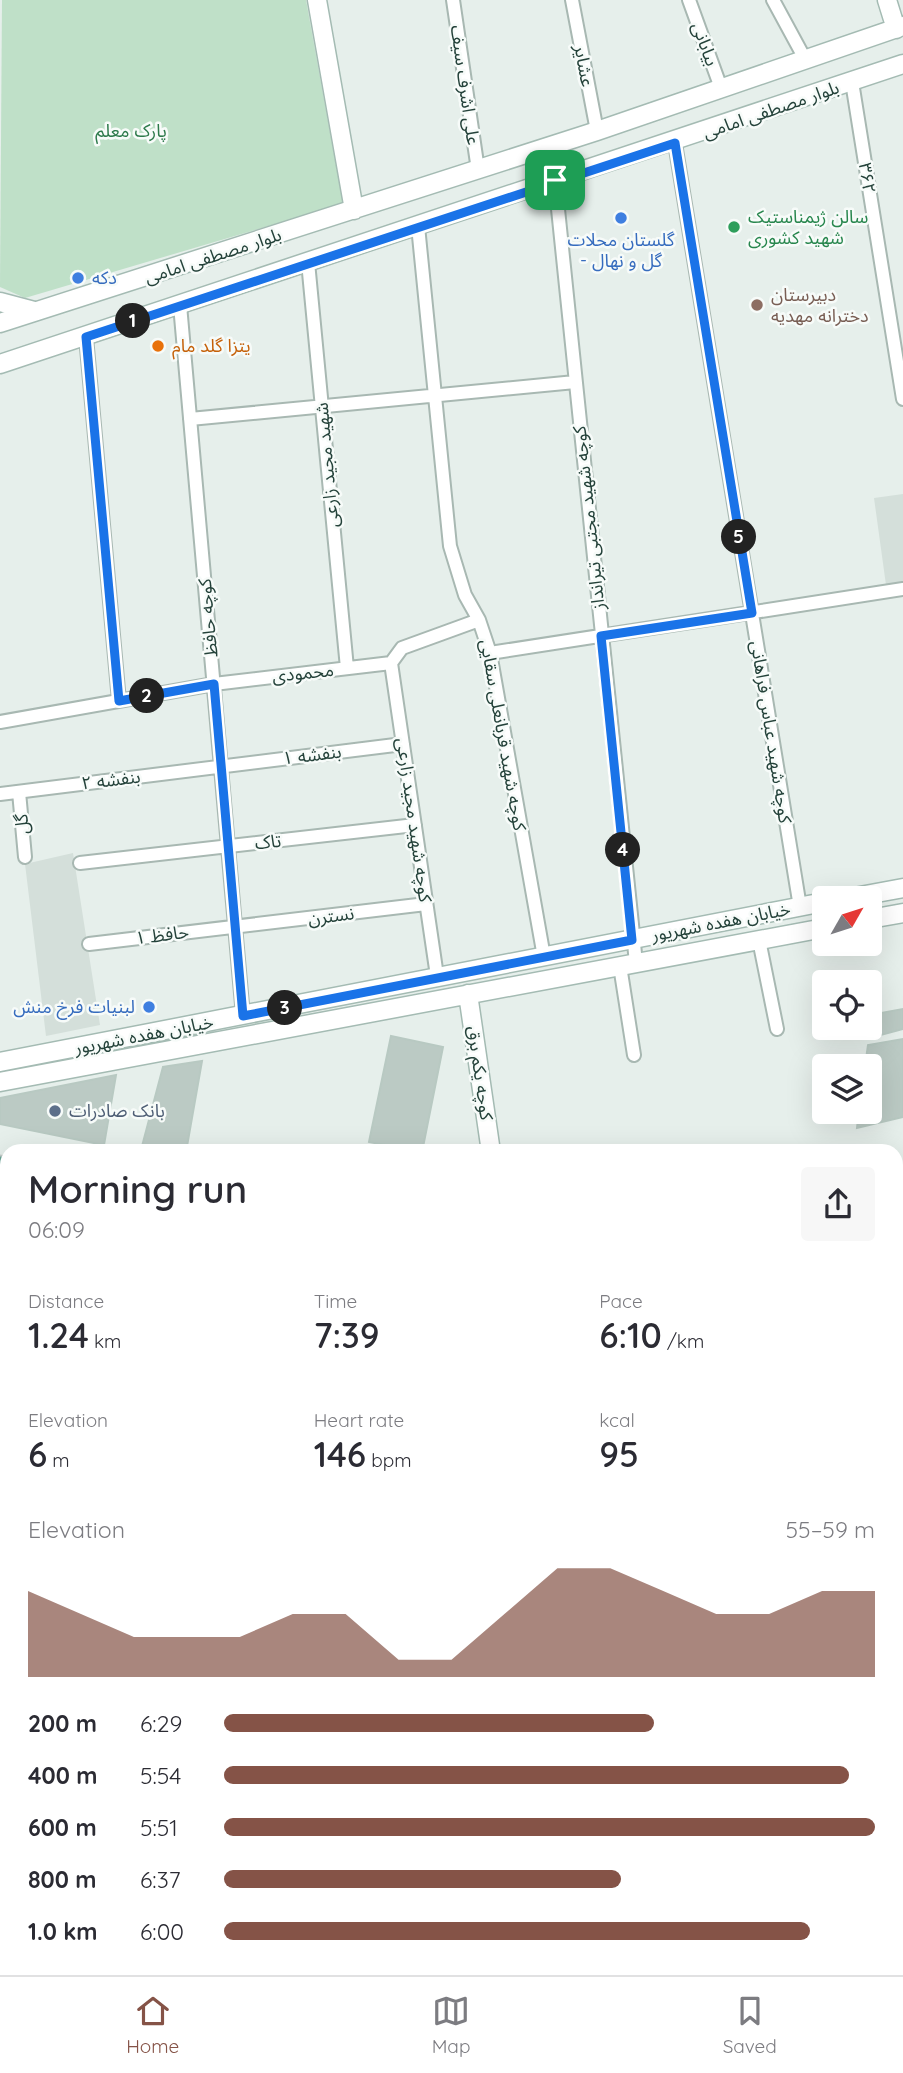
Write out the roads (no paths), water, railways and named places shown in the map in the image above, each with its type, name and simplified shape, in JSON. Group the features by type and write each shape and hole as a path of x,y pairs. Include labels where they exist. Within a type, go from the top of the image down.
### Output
{"main road":[{"path":"317,0 354,210"},
{"path":"887,0 899,27"},
{"name":"بلوار مصطفی امامی","path":"0,323 597,131 899,27"},
{"name":"بلوار مصطفی امامی","path":"2,364 555,180 675,143 903,64"},
{"path":"0,302 38,312"},
{"path":"882,892 903,888"},
{"name":"خیابان هفده شهریور","path":"0,1062 812,904"},
{"path":"882,917 903,913"},
{"name":"خیابان هفده شهریور","path":"0,1082 812,930"},
{"name":"کوچه یکم برق","path":"468,994 490,1144"}],"street":[{"name":"علی اشرف سیف","path":"453,0 478,170"},
{"name":"عشایر","path":"572,0 597,131"},
{"name":"بیابانی","path":"689,0 721,88"},
{"path":"774,0 805,59"},
{"name":"۳۶۲","path":"852,82 903,399"},
{"name":"کوچه شهید عباس فراهانی","path":"675,143 800,907"},
{"name":"کوچه شهید مجتبی تیرانداز","path":"555,180 632,940 628,964 634,1055"},
{"name":"کوچه شهید قربانعلی سقایی","path":"418,226 450,547 465,595 480,620 490,653 544,957"},
{"name":"شهید مجید زارعی","path":"308,262 347,668"},
{"name":"کوچه حافظ","path":"180,305 243,1016"},
{"path":"86,337 119,701"},
{"path":"190,419 575,382"},
{"path":"490,653 903,589"},
{"path":"391,663 402,648 480,620"},
{"name":"محمودی","path":"0,722 214,684 391,663"},
{"name":"کوچه شهید مجید زارعی","path":"391,663 437,976"},
{"name":"بنفشه ۱","path":"221,767 403,744"},
{"name":"بنفشه ۲","path":"0,794 221,767"},
{"name":"گل","path":"19,792 24,857"},
{"name":"تاک","path":"80,863 415,825"},
{"name":"نسترن","path":"235,927 426,904"},
{"name":"حافظ ۱","path":"89,944 235,927"},
{"path":"759,940 777,1029"}],"place":[{"name":"گلستان محلات - گل و نهال","path":"621,218"},
{"name":"سالن ژیمناستیک شهید کشوری","path":"734,227"},
{"name":"دکه","path":"78,278"},
{"name":"دبیرستان دخترانه مهدیه","path":"757,305"},
{"name":"یتزا گلد مام","path":"158,346"},
{"name":"لبنیات فرخ منش","path":"149,1007"},
{"name":"بانک صادرات","path":"55,1111"}],"park label":[{"name":"پارک معلم","path":"131,131"}]}
